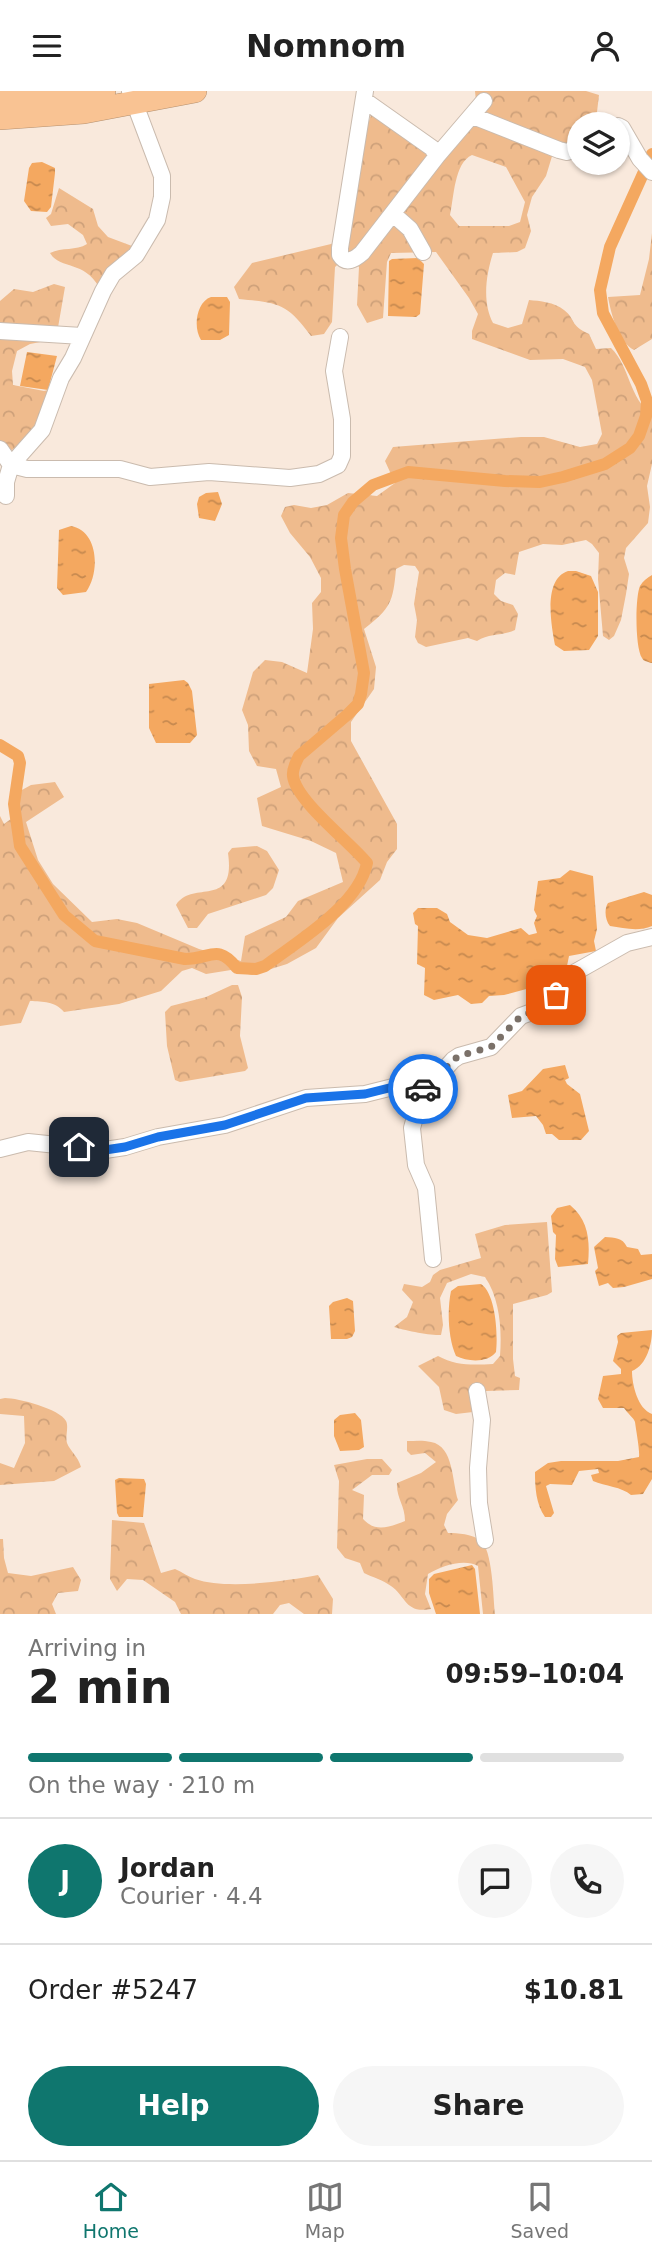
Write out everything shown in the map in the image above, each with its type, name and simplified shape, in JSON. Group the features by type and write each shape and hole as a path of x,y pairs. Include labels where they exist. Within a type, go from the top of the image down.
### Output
{"highway":[{"path":"0,101 104,91"},
{"path":"0,118 84,112 132,97 195,91"}],"street":[{"path":"437,156 432,148 364,96 340,248 342,258 351,260 362,253 437,156 484,101"},
{"path":"6,496 6,482 12,465 42,430 61,378 113,274 131,260 157,220 162,197 162,176 132,97"},
{"path":"473,116 567,152"},
{"path":"630,140 647,166"},
{"path":"393,215 410,229 423,252"},
{"path":"0,331 82,336"},
{"path":"0,449 12,465 27,469 120,469 150,477 209,472 290,478 318,474 338,465 342,456 342,419 334,371 340,337"},
{"path":"0,1149 27,1142 105,1150 225,1125 306,1098 365,1094 393,1087 432,1088 441,1084 444,1070 453,1060 491,1047 521,1016 548,1006 565,978 626,943 652,937"},
{"path":"416,1089 417,1110 412,1128 416,1165 426,1188 433,1259"},
{"path":"477,1391 482,1420 478,1468 479,1503 485,1540"}],"green space":[{"path":"475,91 586,91 599,95 597,112 567,112 567,146 553,153 546,176 532,197 527,215 531,231 525,248 517,252 493,253 486,297 493,323 508,328 522,324 529,300 560,307 568,313 578,328 589,334 596,349 611,348 639,400 652,414 652,464 647,486 650,507 648,523 626,548 624,558 629,574 621,620 614,636 609,640 603,636 598,579 599,553 586,540 562,545 543,544 519,552 515,575 505,573 496,580 494,594 501,601 513,605 518,614 515,630 477,641 468,638 426,647 418,643 415,637 417,620 414,604 419,572 415,566 404,565 396,569 389,603 364,629 376,667 374,689 351,722 351,741 397,824 397,849 387,862 380,880 338,918 316,948 287,964 252,975 231,970 206,974 192,968 182,971 161,991 119,1004 64,1012 53,1004 30,1001 21,1023 0,1026 0,816 4,824 19,813 20,791 31,785 55,782 64,797 26,822 38,860 53,884 92,922 117,919 137,923 199,949 241,961 245,936 286,917 298,901 343,882 336,853 311,841 262,826 257,798 281,787 276,769 257,766 249,751 248,725 242,710 253,672 265,660 282,662 307,673 313,629 312,603 321,592 321,578 310,557 290,533 281,516 285,507 294,505 311,508 327,505 348,493 377,496 395,483 385,461 393,447 544,437 580,447 597,444 602,434 592,380 585,367 563,359 530,360 472,339 478,314 436,252 391,253 387,262 383,318 367,323 357,305 359,267 348,255 335,267 332,322 324,334 311,336 295,317 281,307 239,299 234,287 252,263 331,244 348,236 371,115 377,115 428,153 478,122","holes":["472,155 506,167 525,202 520,222 509,226 459,226 450,215 458,173 466,159"]},
{"path":"59,188 93,209 98,226 108,237 132,246 128,257 99,287 86,273 60,262 50,253 87,244 83,235 68,224 51,226 46,218 51,214"},
{"path":"652,233 652,339 634,350 620,334 608,297 640,295"},
{"path":"54,284 65,287 56,339 30,344 17,351 12,371 13,385 44,391 48,390 50,385 55,389 38,423 27,438 12,450 0,447 0,301 14,289 33,292"},
{"path":"257,846 267,851 279,870 273,888 266,895 208,914 197,928 188,928 176,905 183,898 220,888 226,882 229,871 228,853 232,848"},
{"path":"232,985 238,985 242,997 240,1036 248,1068 245,1071 180,1082 175,1080 167,1046 165,1012 171,1006 206,997"},
{"path":"547,1222 552,1292 513,1304 513,1359 515,1376 520,1378 519,1390 486,1391 473,1412 456,1414 444,1410 439,1387 418,1366 438,1356 458,1363 493,1364 500,1356 501,1346 499,1315 494,1295 485,1277 471,1274 447,1283 440,1298 443,1325 441,1335 431,1335 394,1327 407,1317 413,1302 402,1290 404,1284 422,1287 440,1270 481,1258 475,1234 505,1225"},
{"path":"0,1399 38,1405 62,1417 67,1423 67,1443 81,1467 54,1481 0,1485 0,1463 14,1468 25,1443 24,1416 0,1414"},
{"path":"407,1441 425,1441 439,1445 448,1457 458,1500 447,1514 444,1525 448,1533 473,1536 484,1545 490,1563 495,1614 483,1614 478,1566 459,1563 428,1574 425,1594 431,1609 422,1610 411,1607 388,1584 364,1573 360,1563 345,1558 337,1548 339,1481 334,1465 382,1459 392,1470 389,1475 372,1475 352,1490 364,1495 363,1519 378,1527 394,1525 405,1521 397,1483 421,1473 436,1462 425,1453 411,1455 407,1451"},
{"path":"112,1520 144,1523 161,1573 175,1569 193,1578 223,1584 273,1582 318,1575 333,1599 332,1614 304,1614 289,1603 280,1605 273,1614 181,1614 175,1602 143,1580 127,1579 117,1591 110,1579"},
{"path":"0,1539 3,1539 8,1573 31,1576 73,1567 81,1580 78,1591 58,1593 52,1604 56,1614 0,1614"}],"water":[{"path":"42,162 55,168 51,207 47,212 31,211 24,201 29,168 32,163"},
{"path":"418,258 424,264 420,314 416,317 388,316 389,261"},
{"path":"211,297 227,297 230,302 229,335 220,340 201,340 197,329 197,316 202,304"},
{"path":"27,352 57,356 48,390 20,386"},
{"path":"218,492 222,504 215,521 199,518 199,497"},
{"path":"71,526 80,529 92,544 94,574 86,592 63,595 57,588 59,530"},
{"path":"568,571 591,576 598,592 598,636 589,650 564,651 555,645 551,614 552,592 560,576"},
{"path":"652,575 651,663 644,660 640,652 637,611 640,586"},
{"path":"184,680 192,691 197,735 190,743 156,743 149,728 149,684"},
{"path":"570,870 593,876 596,951 569,956 567,966 553,972 552,982 504,995 489,996 482,1003 471,1004 458,995 434,1000 424,995 425,968 417,964 418,926 413,913 418,908 437,908 468,935 487,938 521,928 529,935 537,933 534,923 537,916 534,910 538,881 560,878"},
{"path":"644,892 652,895 652,926 636,929 610,926 606,915 608,903"},
{"path":"565,1065 569,1078 565,1080 580,1094 589,1131 581,1140 559,1140 552,1134 546,1134 536,1116 512,1118 508,1095 522,1091 543,1069"},
{"path":"570,1205 585,1225 589,1247 588,1264 558,1267 555,1259 556,1235 553,1232 551,1216 557,1208"},
{"path":"605,1237 615,1238 627,1247 638,1249 641,1255 652,1254 652,1279 624,1287 613,1288 608,1283 599,1286 594,1247"},
{"path":"481,1284 493,1305 496,1352 483,1360 466,1359 456,1356 451,1341 451,1291 458,1286"},
{"path":"347,1298 353,1301 355,1331 352,1337 347,1339 331,1339 329,1306"},
{"path":"652,1330 650,1348 645,1359 632,1371 640,1402 652,1414 652,1479 643,1494 631,1495 593,1481 591,1475 599,1473 598,1469 579,1471 572,1485 546,1486 554,1513 551,1517 545,1517 537,1496 535,1472 548,1463 618,1461 639,1457 633,1419 624,1408 603,1408 598,1399 603,1376 621,1374 621,1369 613,1361 617,1336 621,1333"},
{"path":"355,1413 361,1420 364,1447 359,1450 340,1451 334,1436 334,1420 340,1415"},
{"path":"144,1479 146,1484 143,1517 119,1517 115,1480"},
{"path":"472,1565 475,1569 480,1614 436,1614 429,1593 429,1579 434,1574"}],"waterway":[{"path":"0,745 18,756 20,763 14,804 20,846 64,915 95,941 185,959 219,954 237,968 256,969 265,966 325,921 352,893 362,878 367,863 313,809 296,786 293,776 299,756 347,715 358,704 361,694 364,673 341,538 344,515 353,502 373,485 408,472 540,482 605,464 630,448 639,436 646,416 647,401 641,384 603,313 600,290 610,247 652,154"}],"way so far":[{"path":"423,1089 441,1084 444,1070 453,1060 491,1047 521,1016 548,1006 556,995"}],"route":[{"path":"79,1147 105,1150 125,1147 158,1137 225,1125 266,1109 306,1098 365,1094 393,1087 423,1089"}]}
